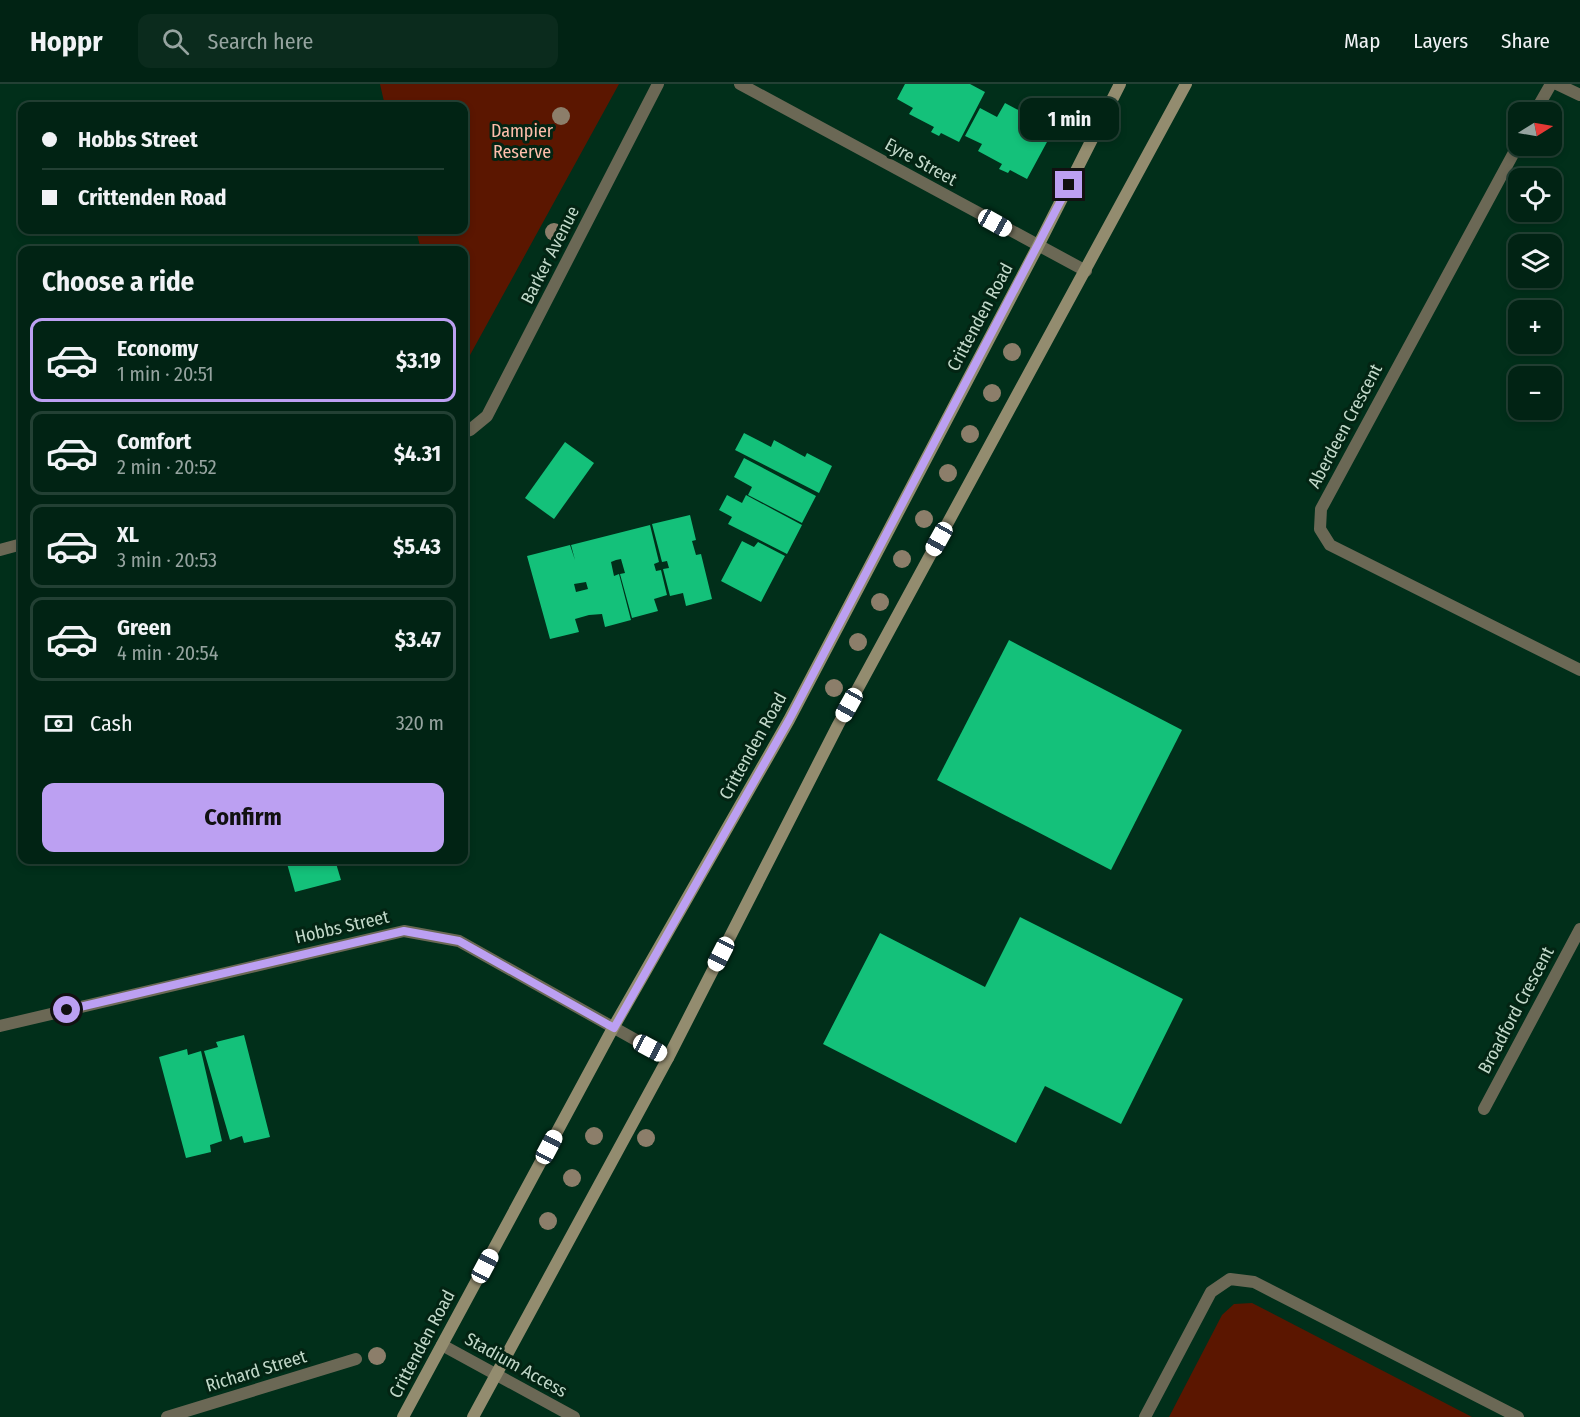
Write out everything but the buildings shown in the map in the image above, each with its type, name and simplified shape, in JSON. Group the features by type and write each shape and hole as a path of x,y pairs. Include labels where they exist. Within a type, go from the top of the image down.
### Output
{"main road":[{"name":"Crittenden Road","path":"403,1417 614,1028 789,720 1038,246 1120,84"},
{"path":"473,1417 668,1058 838,725 1186,84"}],"street":[{"name":"Barker Avenue","path":"468,431 487,416 658,84"},
{"name":"Eyre Street","path":"740,84 1086,271"},
{"path":"1541,102 1551,84"},
{"path":"1557,84 1580,95"},
{"name":"Aberdeen Crescent","path":"1512,156 1321,509 1320,529 1330,545 1580,670"},
{"path":"0,550 18,545"},
{"name":"Broadford Crescent","path":"1484,1109 1580,929"},
{"name":"Hobbs Street","path":"0,1026 404,931 459,941 668,1058"},
{"path":"1145,1417 1211,1292 1230,1279 1254,1282 1518,1417"},
{"name":"Stadium Access","path":"442,1345 574,1417"},
{"name":"Richard Street","path":"167,1417 356,1359"}],"green space":[{"name":"Dampier Reserve","path":"380,84 619,84 468,359 468,246 420,246 417,234 468,234 468,102 384,102"},
{"path":"1252,1303 1472,1417 1169,1417 1222,1315 1234,1304"}],"route":[{"path":"67,1010 404,931 459,941 614,1028 789,720 1069,185"}]}
